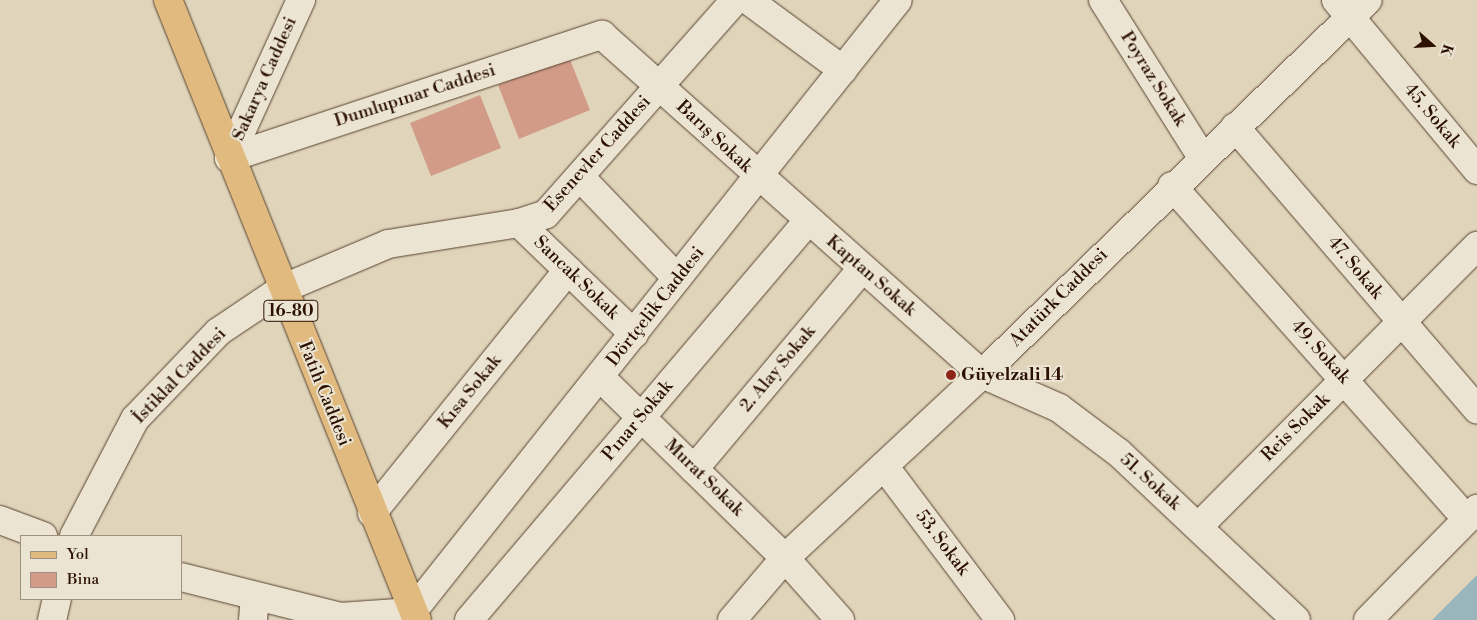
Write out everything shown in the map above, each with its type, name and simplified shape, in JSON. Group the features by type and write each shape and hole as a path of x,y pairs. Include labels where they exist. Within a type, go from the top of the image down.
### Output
{"main road":[{"name":"Fatih Caddesi","path":"168,0 229,158 414,616"}],"street":[{"name":"Sakarya Caddesi","path":"229,158 301,0"},
{"name":"Esenevler Caddesi","path":"282,289 388,244 519,223 546,214 735,0"},
{"path":"748,0 843,70"},
{"name":"Dörtçelik Caddesi","path":"414,616 677,278 758,179 898,0"},
{"name":"Poyraz Sokak","path":"1103,0 1202,157"},
{"name":"Atatürk Caddesi","path":"734,619 785,558 982,374 1172,186 1235,127 1352,5"},
{"name":"45. Sokak","path":"1352,5 1477,170"},
{"name":"Dumlupınar Caddesi","path":"229,158 602,35"},
{"name":"Barış Sokak","path":"602,35 660,86 758,179"},
{"name":"47. Sokak","path":"1235,127 1477,409"},
{"path":"580,177 677,278"},
{"name":"Kaptan Sokak","path":"758,179 982,374"},
{"name":"49. Sokak","path":"1172,186 1344,379 1472,514"},
{"name":"Pınar Sokak","path":"469,620 808,221"},
{"name":"Sancak Sokak","path":"519,223 634,334"},
{"name":"Reis Sokak","path":"1199,526 1477,246"},
{"name":"2. Alay Sokak","path":"694,469 862,269"},
{"name":"Kısa Sokak","path":"372,513 568,270"},
{"name":"İstiklal Caddesi","path":"75,535 135,419 218,332 282,289"},
{"name":"51. Sokak","path":"982,374 1059,408 1118,453 1199,526 1296,620"},
{"name":"Murat Sokak","path":"600,377 785,558 840,620"},
{"name":"53. Sokak","path":"884,466 1000,620"},
{"path":"1368,620 1472,514"},
{"path":"0,520 40,535"},
{"path":"182,577 254,609 340,617 414,616"},
{"path":"52,620 57,600"}],"water":[{"path":"1477,575 1477,620 1432,620"}],"building":[{"path":"569,57 590,110 519,139 498,85"},
{"path":"480,95 501,148 431,176 410,123"}],"place":[{"name":"Güyelzali 14","path":"951,375"}]}
